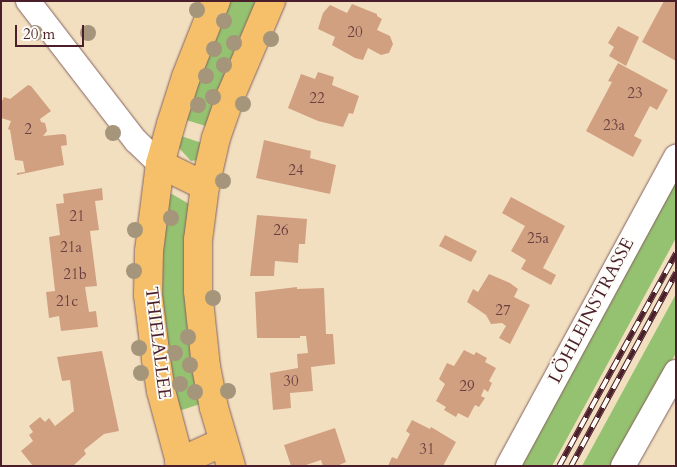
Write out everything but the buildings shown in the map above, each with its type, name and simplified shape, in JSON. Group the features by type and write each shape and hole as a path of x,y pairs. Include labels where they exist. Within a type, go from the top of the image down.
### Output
{"main road":[{"name":"THIELALLEE","path":"216,1 186,77 160,164 152,215 148,295 161,391 178,465 227,454 211,398 200,323 198,240 205,186 216,138 231,95 271,1"},
{"path":"160,164 205,186"}],"street":[{"path":"28,1 136,141 160,164"},
{"name":"LÖHLEINSTRASSE","path":"508,466 676,157"},
{"path":"623,466 676,372"}],"green space":[{"path":"229,1 259,1 209,127 183,119"},
{"path":"178,135 205,144 199,160 191,161 178,147"},
{"path":"676,179 676,238 552,466 522,466"},
{"path":"172,194 189,204 191,208 203,403 176,412 169,377 159,273 168,195"},
{"path":"676,294 676,353 612,466 582,466"}],"railway":[{"path":"559,466 676,253"},
{"path":"571,466 676,273"}]}
